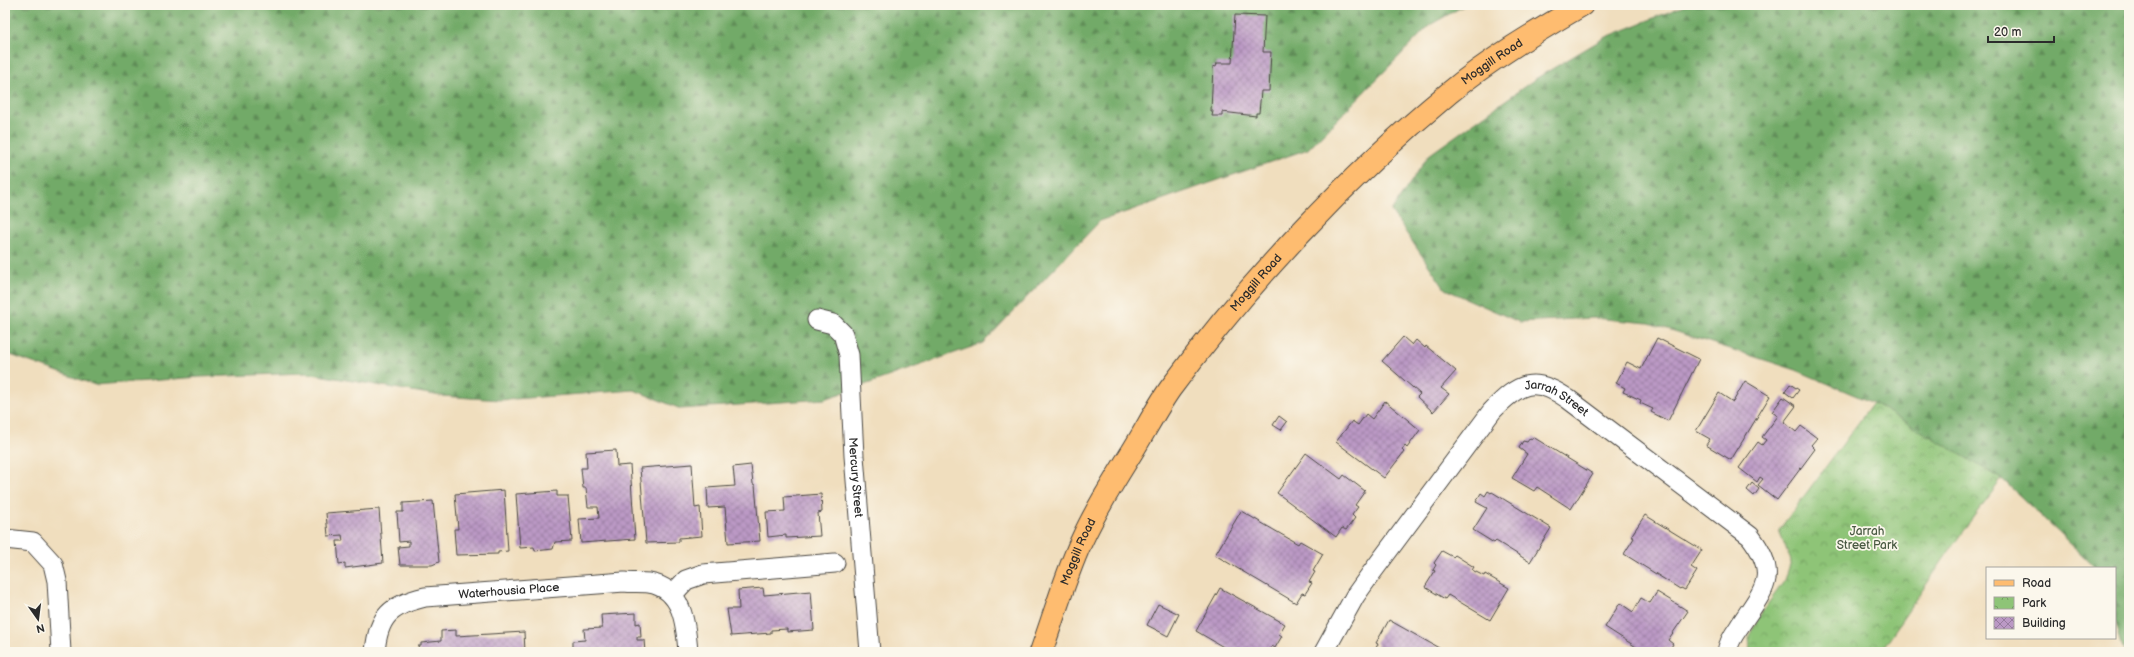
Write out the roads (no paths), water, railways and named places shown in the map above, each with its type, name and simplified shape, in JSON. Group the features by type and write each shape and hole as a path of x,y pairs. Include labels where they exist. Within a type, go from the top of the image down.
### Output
{"main road":[{"name":"Moggill Road","path":"1041,652 1081,543 1114,480 1169,390 1221,324 1271,265 1325,209 1384,151 1449,93 1518,42 1582,5"}],"street":[{"name":"Mercury Street","path":"817,320 833,324 843,334 849,355 854,456 870,652"},
{"name":"Jarrah Street","path":"1324,652 1355,596 1492,411 1507,396 1522,388 1536,384 1552,388 1568,399 1750,536 1761,550 1767,566 1766,582 1734,634 1727,652"},
{"path":"5,539 33,542 53,564 57,581 61,652"},
{"path":"688,652 684,618 672,595 686,580 703,574 835,563"},
{"name":"Waterhousia Place","path":"375,652 379,625 391,611 405,602 425,597 624,582 650,583 672,595"}],"park label":[{"name":"Jarrah Street Park","path":"1867,538"}]}
